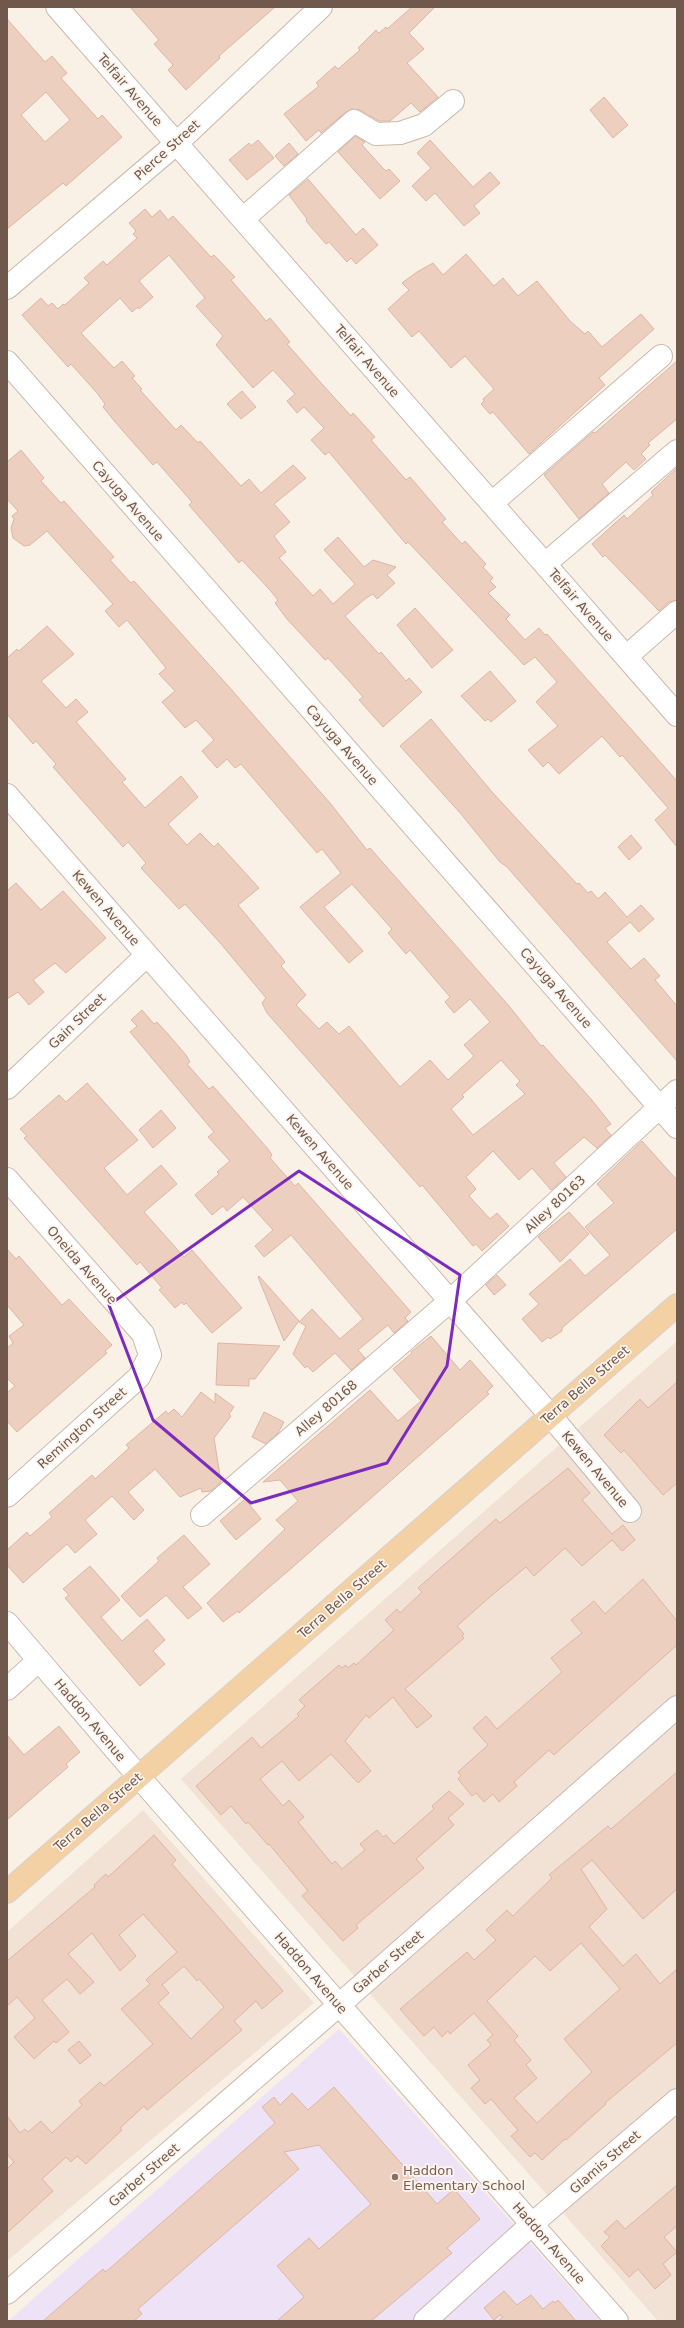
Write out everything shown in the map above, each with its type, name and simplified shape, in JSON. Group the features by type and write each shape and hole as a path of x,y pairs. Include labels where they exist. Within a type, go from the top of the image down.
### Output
{"main road":[{"name":"Terra Bella Street","path":"7,1892 677,1305"}],"street":[{"name":"Telfair Avenue","path":"57,7 677,715"},
{"name":"Pierce Street","path":"7,288 177,143 321,7"},
{"path":"243,219 354,121 376,134 400,133 424,125 453,101"},
{"path":"489,500 656,353"},
{"name":"Cayuga Avenue","path":"7,362 677,1127"},
{"path":"545,564 677,451"},
{"path":"626,657 677,612"},
{"name":"Kewen Avenue","path":"7,794 550,1415 630,1511"},
{"name":"Gain Street","path":"7,1088 147,955"},
{"name":"Alley 80163","path":"450,1301 677,1091"},
{"name":"Oneida Avenue","path":"7,1179 143,1334 150,1355"},
{"name":"Alley 80168","path":"202,1515 450,1301"},
{"name":"Remington Street","path":"7,1496 139,1377 150,1355"},
{"name":"Haddon Avenue","path":"7,1623 139,1777 617,2321"},
{"path":"7,1689 39,1660"},
{"name":"Garber Street","path":"7,2293 340,2005 677,1707"},
{"name":"Glamis Street","path":"425,2321 532,2224 677,2100"}],"highlighted area":[{"path":"299,1171 460,1275 447,1366 387,1463 251,1503 153,1420 109,1305 190,1245"}],"shaded area":[{"path":"677,1341 677,2321 658,2321 181,1779"},
{"path":"143,1810 314,2003 7,2261 7,1932"},
{"path":"339,2029 600,2321 8,2321"}],"building":[{"path":"130,7 275,7 219,56 220,58 186,90 168,70 173,65 154,44 159,40"},
{"path":"412,7 435,7 409,33 424,49 407,63 438,97 420,112 411,103 390,121 379,121 360,110 352,109 346,112 321,133 319,130 306,141 284,114 319,86 316,83 335,66 338,69 360,50 358,48 376,30 379,33 386,27 387,29"},
{"path":"7,19 45,62 52,56 67,73 61,78 98,119 102,115 122,137 66,186 63,183 7,229","holes":["46,92 70,120 45,142 21,115"]},
{"path":"604,97 628,125 613,138 590,110"},
{"path":"355,136 365,142 362,145 386,171 389,169 400,181 380,199 338,152"},
{"path":"258,140 274,158 247,180 229,160 249,143 251,146"},
{"path":"430,140 473,187 490,172 500,183 474,206 480,213 464,226 435,193 426,201 412,186 431,168 417,153"},
{"path":"289,143 298,154 284,166 275,156"},
{"path":"308,179 356,235 363,228 378,245 356,264 351,258 347,262 329,242 326,244 306,221 307,219 289,195"},
{"path":"145,209 152,217 160,210 168,220 173,216 211,257 214,255 235,277 231,280 266,321 270,318 290,342 287,344 322,384 351,416 353,413 375,437 371,440 406,480 410,477 446,519 442,522 462,544 465,541 486,564 483,567 493,578 490,581 496,587 488,593 510,615 506,619 525,640 539,628 545,635 547,634 677,781 677,847 655,820 668,808 622,755 620,757 602,736 559,774 548,762 543,767 528,750 558,726 536,702 557,682 535,657 524,665 408,542 406,544 329,452 325,455 311,440 324,428 304,407 297,413 287,401 295,394 273,370 253,388 216,345 223,336 196,306 205,298 169,255 139,281 153,297 139,309 138,307 132,312 120,298 81,333 114,368 122,361 135,376 132,378 142,389 140,390 176,430 181,425 198,443 200,441 241,486 249,479 261,493 293,465 306,478 274,504 290,522 274,536 286,552 279,558 313,596 320,589 333,604 355,584 324,550 338,537 364,567 373,560 396,567 387,575 395,583 377,599 373,594 366,598 345,616 379,654 381,652 406,681 409,678 422,692 383,727 359,700 363,697 349,681 328,658 325,660 287,619 275,603 278,600 269,589 242,560 239,563 189,505 192,502 157,462 153,465 116,423 103,407 105,404 97,393 71,364 68,367 22,315 41,298 48,306 52,303 58,309 63,304 65,305 89,283 84,278 103,261 107,265 137,238 133,234 136,231 129,223"},
{"path":"466,254 494,286 503,278 518,296 537,281 570,321 585,334 588,331 602,347 641,314 654,329 599,378 605,385 529,454 493,412 490,414 481,404 484,401 483,399 494,389 465,356 451,368 419,331 412,337 388,309 409,290 402,283 417,272 433,263 443,275"},
{"path":"677,361 677,419 648,443 650,445 641,454 646,459 634,470 626,462 602,484 609,493 579,519 544,475 593,432 595,433"},
{"path":"242,391 256,407 241,419 227,404"},
{"path":"21,450 44,478 41,481 61,503 64,501 114,557 110,560 131,583 134,581 230,688 330,803 367,850 370,848 509,1006 541,1046 543,1045 611,1124 605,1128 611,1135 597,1148 584,1137 554,1163 566,1177 551,1190 532,1168 519,1180 493,1151 466,1177 476,1189 469,1196 490,1219 497,1213 509,1226 482,1251 476,1244 473,1246 422,1185 420,1187 267,1013 262,1003 266,998 221,944 185,904 179,909 141,868 146,863 128,842 123,847 53,767 56,764 36,741 33,744 7,714 7,658 17,649 19,651 47,626 74,654 41,681 66,708 76,699 88,712 76,722 126,779 122,782 145,808 181,776 198,797 168,824 187,845 200,833 214,847 218,843 259,888 238,905 285,962 281,966 306,995 296,1005 319,1029 327,1022 339,1034 349,1026 400,1087 430,1060 448,1080 474,1056 464,1045 490,1022 470,999 454,1013 445,1002 450,997 410,950 406,954 388,933 392,929 352,884 324,907 363,951 349,963 300,907 341,873 322,849 317,853 241,764 235,768 227,759 217,768 202,751 214,740 196,720 185,728 162,702 175,691 159,674 166,668 127,620 119,627 105,611 113,604 47,531 30,545 24,546 13,538 11,528 14,519 12,516 18,511 7,499 7,462","holes":["501,1060 520,1081 516,1085 525,1094 473,1135 451,1109 464,1097 462,1095"]},
{"path":"677,468 677,600 669,602 659,611 605,555 603,557 592,544 624,515 627,519 653,495 651,492"},
{"path":"415,608 453,650 432,668 397,625"},
{"path":"490,671 516,701 491,722 488,719 485,721 461,696"},
{"path":"431,719 492,792 577,884 579,883 588,893 591,891 598,899 605,892 627,917 641,905 654,919 639,932 630,922 607,942 631,969 644,958 660,976 655,980 677,1006 677,1061 507,867 500,862 461,814 400,746"},
{"path":"631,835 642,848 629,860 618,847"},
{"path":"16,883 41,910 63,891 106,938 66,973 55,963 33,980 44,992 29,1005 18,992 7,999 7,891"},
{"path":"142,1010 154,1024 157,1022 167,1033 186,1055 190,1062 187,1064 209,1089 213,1086 268,1149 272,1155 270,1158 295,1186 298,1183 411,1312 405,1318 408,1321 394,1333 388,1325 358,1350 365,1358 351,1370 335,1353 313,1372 307,1366 305,1368 293,1354 306,1326 299,1322 312,1309 340,1339 363,1319 291,1235 264,1257 255,1246 273,1230 243,1197 227,1211 223,1206 212,1215 195,1195 219,1174 217,1172 230,1161 208,1137 214,1132 130,1032 137,1026 131,1020"},
{"path":"87,1083 138,1140 104,1168 127,1195 161,1165 177,1184 144,1212 184,1257 192,1250 242,1308 212,1333 186,1303 184,1305 182,1302 175,1308 159,1290 162,1288 140,1262 137,1265 24,1138 27,1136 20,1129 59,1095 66,1102"},
{"path":"161,1110 176,1128 153,1148 139,1130"},
{"path":"642,1141 677,1180 677,1229 562,1328 562,1331 550,1339 548,1337 542,1342 522,1319 539,1304 529,1294 570,1259 585,1276 610,1255 585,1227 614,1203 597,1184"},
{"path":"569,1212 589,1234 560,1262 538,1237"},
{"path":"7,1249 16,1259 19,1256 62,1305 69,1299 112,1345 105,1351 107,1353 17,1432 7,1421 7,1393 15,1386 7,1378 7,1348 13,1343 9,1336 24,1325 7,1305"},
{"path":"497,1275 506,1285 494,1295 486,1285"},
{"path":"259,1276 299,1321 284,1341 258,1277"},
{"path":"431,1336 460,1370 470,1360 493,1386 487,1392 489,1394 294,1566 239,1613 238,1611 223,1622 207,1603 285,1529 276,1520 298,1501 280,1480 263,1482 370,1390 398,1421 421,1401 393,1369"},
{"path":"218,1343 280,1346 255,1379 249,1379 249,1386 216,1385"},
{"path":"677,1382 677,1483 663,1495 624,1450 621,1453 604,1435 640,1399 648,1408"},
{"path":"201,1392 215,1403 215,1393 234,1407 229,1414 231,1416 214,1438 221,1482 211,1491 202,1492 201,1488 180,1497 155,1469 128,1492 144,1510 134,1520 112,1496 85,1520 97,1534 75,1553 67,1544 23,1583 7,1565 7,1550 27,1532 30,1536 52,1517 49,1513 92,1475 95,1479 129,1448 126,1445 166,1411 168,1414 174,1409 182,1417"},
{"path":"264,1412 284,1422 278,1433 266,1444 252,1437"},
{"path":"568,1468 590,1493 582,1500 612,1534 623,1525 635,1540 622,1551 612,1540 582,1566 565,1548 534,1576 526,1567 491,1596 457,1626 464,1634 462,1636 464,1638 405,1689 432,1716 417,1728 393,1697 369,1718 366,1715 345,1741 371,1771 358,1783 331,1754 299,1781 282,1761 260,1779 283,1806 289,1800 304,1817 298,1822 332,1864 335,1861 342,1869 365,1850 360,1844 377,1830 383,1837 386,1835 394,1844 434,1809 432,1806 449,1791 464,1804 448,1818 454,1825 416,1859 424,1868 356,1925 358,1928 343,1941 302,1896 308,1891 269,1844 268,1845 248,1822 246,1824 231,1806 221,1815 196,1786 252,1737 261,1748 299,1716 297,1714 305,1706 299,1700 339,1665 342,1668 346,1665 348,1668 354,1663 356,1665 394,1630 385,1620 397,1609 400,1613 422,1592 418,1588 496,1519 500,1523"},
{"path":"245,1499 261,1519 236,1540 220,1521"},
{"path":"184,1535 210,1564 183,1587 202,1608 188,1619 166,1595 140,1617 121,1596 159,1561 157,1558"},
{"path":"90,1566 120,1600 101,1617 122,1641 147,1619 165,1640 153,1651 165,1664 140,1686 65,1598 69,1595 63,1589"},
{"path":"643,1579 677,1621 677,1645 554,1755 549,1750 514,1782 517,1786 499,1802 493,1794 484,1802 476,1793 472,1796 458,1779 461,1776 458,1772 488,1745 473,1728 486,1716 497,1729 562,1672 551,1658 582,1633 571,1620 594,1601 605,1614"},
{"path":"59,1726 80,1752 66,1764 68,1767 7,1820 7,1735 24,1755"},
{"path":"677,1772 677,1889 643,1919 592,1860 581,1869 607,1909 589,1927 623,1966 636,1954 660,1984 677,1969 677,2043 605,2103 606,2104 542,2160 535,2153 530,2157 511,2136 518,2130 491,2099 485,2104 471,2088 480,2080 468,2065 491,2045 487,2040 493,2035 474,2013 450,2034 448,2031 442,2037 434,2027 424,2036 400,2009 467,1952 474,1960 496,1940 486,1930 507,1910 513,1916 552,1878 549,1875 608,1826 611,1829","holes":["581,1943 620,1989 564,2039 592,2072 537,2123 514,2098 537,2078 526,2065 531,2060 514,2040 518,2036 487,2001 535,1956 550,1971"]},
{"path":"154,1835 176,1860 172,1864 283,1991 262,2009 256,2001 234,2021 242,2030 147,2110 144,2106 120,2128 122,2130 86,2164 77,2156 71,2162 66,2157 42,2179 53,2191 7,2233 7,2169 14,2162 7,2154 7,2116 20,2133 25,2129 28,2132 41,2121 52,2133 82,2105 79,2101 100,2082 104,2086 153,2044 121,2009 150,1984 146,1980 177,1952 143,1914 119,1935 136,1956 120,1971 92,1933 68,1954 94,1982 80,1994 67,1979 42,2000 69,2032 56,2043 54,2041 34,2059 14,2037 35,2018 17,1997 7,2006 7,1961 95,1887 94,1885 106,1874 108,1877","holes":["184,1966 197,1981 199,1979 224,2007 191,2039 158,2003 169,1993 162,1985"]},
{"path":"79,2041 91,2055 80,2064 68,2050"},
{"path":"334,2087 437,2204 454,2189 480,2219 447,2248 452,2253 371,2321 277,2321 304,2297 277,2266 309,2238 319,2249 371,2204 319,2145 284,2152 299,2169 138,2309 142,2314 134,2321 43,2321 103,2269 105,2272 108,2270 275,2123 262,2107 274,2097 280,2105 292,2093 308,2110"},
{"path":"677,2185 677,2226 664,2237 677,2252 663,2264 671,2275 655,2289 638,2269 629,2277 601,2246 610,2237 604,2232 617,2220 625,2229"},
{"path":"504,2291 517,2305 531,2295 543,2309 553,2301 555,2303 558,2300 576,2321 498,2321 503,2317 500,2315 494,2320 484,2308"}],"place":[{"name":"Haddon Elementary School","path":"395,2177"}]}
